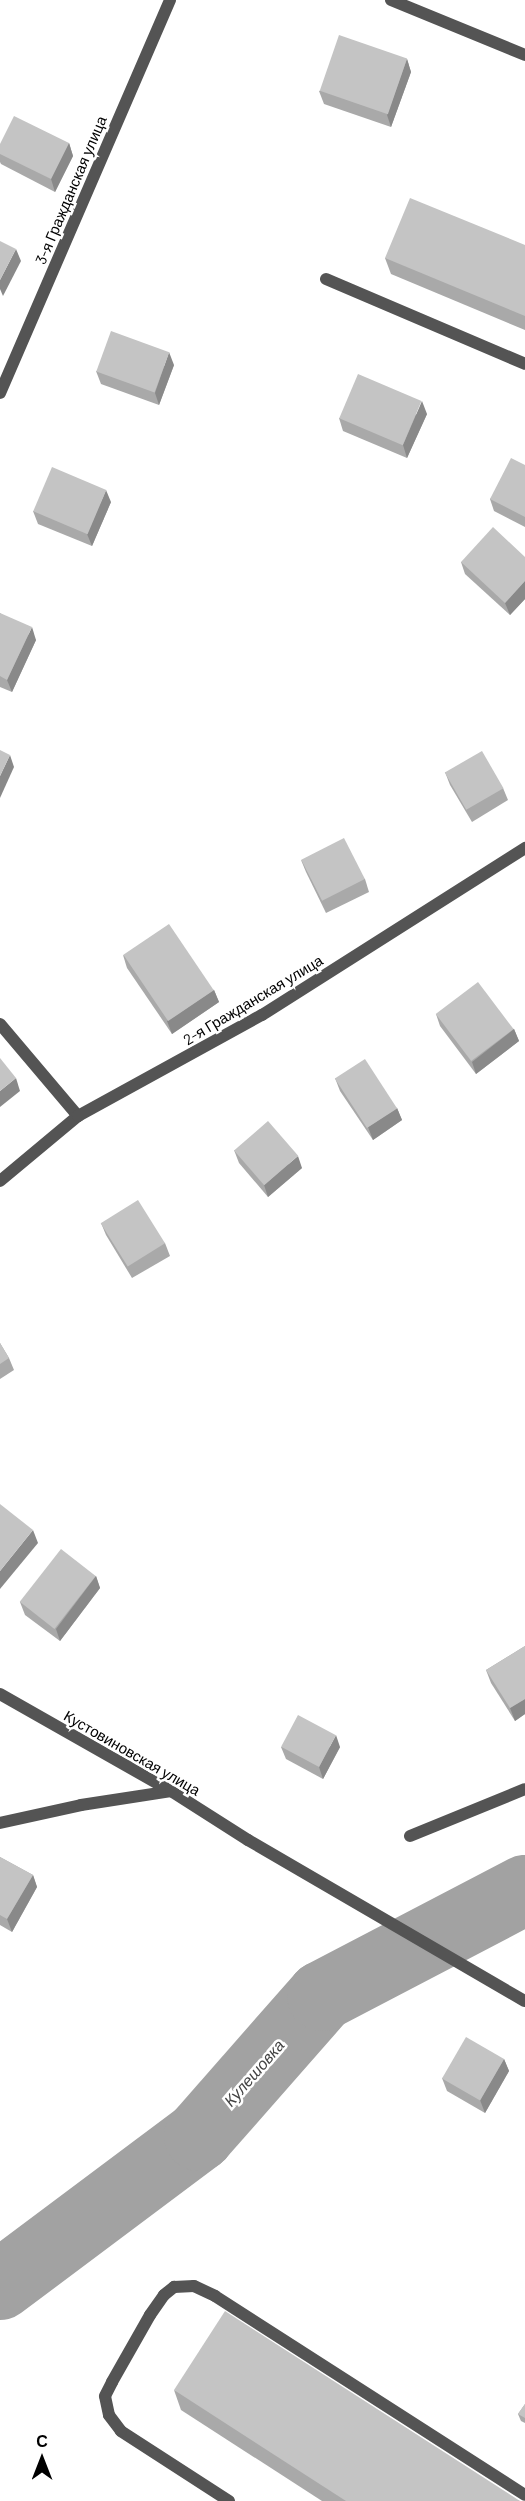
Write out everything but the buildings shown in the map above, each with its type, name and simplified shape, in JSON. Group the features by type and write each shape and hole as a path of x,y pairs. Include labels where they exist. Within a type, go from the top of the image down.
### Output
{"street":[{"name":"3-я Гражданская улица","path":"0,393 170,0"},
{"path":"391,0 525,55"},
{"path":"327,279 525,364"},
{"name":"2-я Гражданская улица","path":"0,1181 78,1116 262,1015 525,848"},
{"path":"0,1024 78,1116"},
{"name":"Кустовиновская улица","path":"0,1694 171,1791 248,1840 525,2001"},
{"path":"410,1836 525,1789"},
{"path":"0,1823 81,1805 171,1791"},
{"path":"229,2501 121,2431 109,2415 105,2396 129,2348 164,2295 174,2287 194,2286 215,2296 525,2495"}],"waterway":[{"name":"Кулешовка","path":"0,2285 199,2136 322,1996 525,1890"}]}
